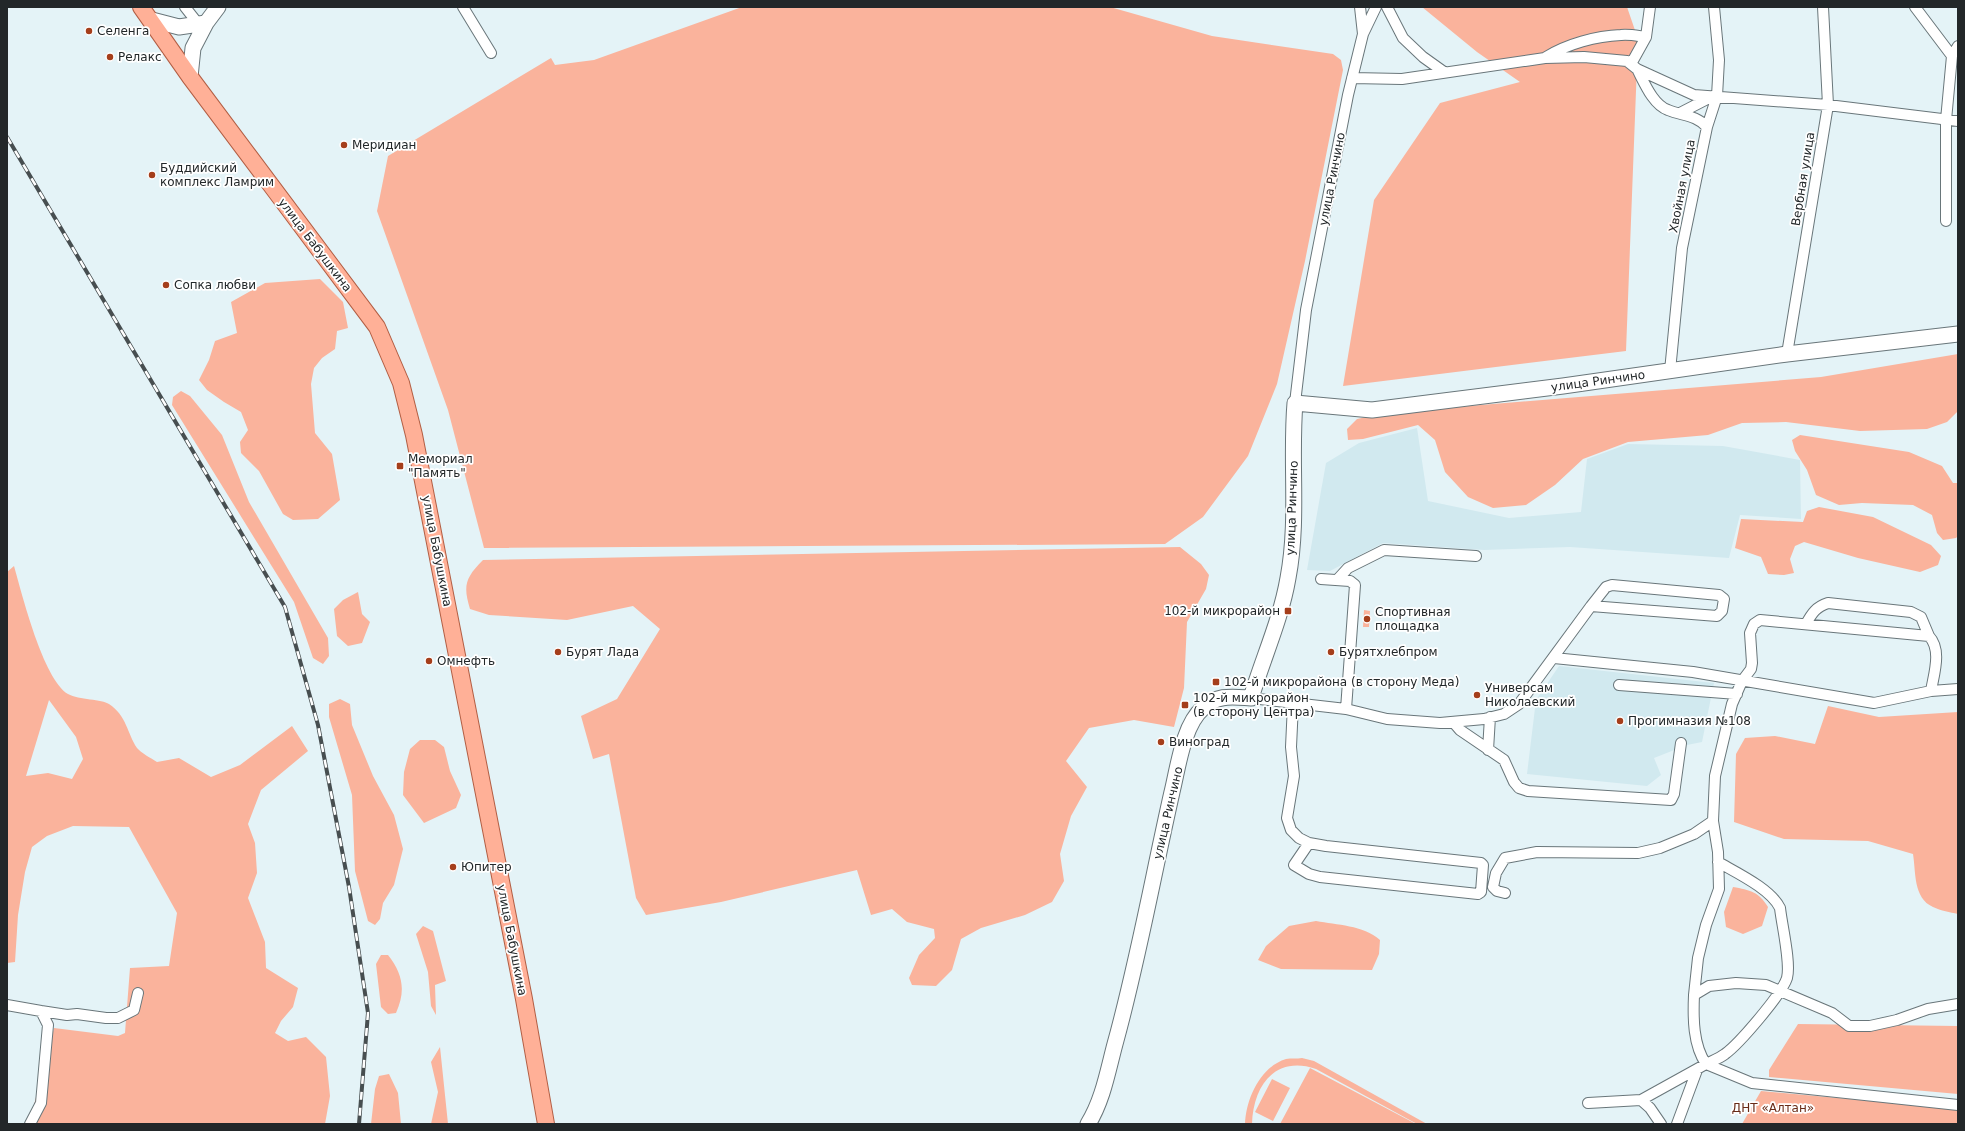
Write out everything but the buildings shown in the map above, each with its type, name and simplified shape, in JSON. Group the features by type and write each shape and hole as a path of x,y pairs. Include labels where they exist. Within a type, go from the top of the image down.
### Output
{"main road":[{"name":"улица Бабушкина","path":"141,7 152,20 190,77 377,327 401,383 414,435 520,976 546,1124"}],"street":[{"path":"185,7 201,22"},
{"path":"152,20 179,26 201,22 218,7"},
{"path":"463,7 491,53"},
{"path":"1360,7 1363,34"},
{"name":"улица Ринчино","path":"1088,1124 1101,1096 1120,1028 1184,744 1194,718 1202,708 1212,700 1223,697 1251,698 1288,579 1292,549 1295,496 1292,437 1306,310 1352,78 1363,34 1376,7"},
{"path":"1387,7 1404,38 1423,58 1444,72"},
{"path":"1634,66 1646,37 1650,7"},
{"name":"Хвойная улица","path":"1670,371 1682,248 1714,100 1719,60 1714,7"},
{"name":"Вербная улица","path":"1787,354 1828,104 1823,7"},
{"path":"1915,7 1952,56"},
{"path":"190,77 193,48 201,22"},
{"path":"1545,58 1560,49 1592,40 1621,35 1646,37"},
{"path":"1946,221 1946,120 1952,56 1958,46"},
{"path":"1352,78 1402,79 1545,58 1584,57 1627,61 1634,66 1694,95 1714,100 1828,104 1958,121"},
{"path":"1634,66 1658,104 1668,110 1697,118 1707,128"},
{"path":"1680,113 1693,106 1714,100"},
{"name":"улица Ринчино","path":"1295,403 1372,410 1670,371 1787,354 1958,334"},
{"path":"1337,580 1348,568 1384,550 1476,556"},
{"path":"1321,579 1350,581 1355,585 1346,709"},
{"path":"1251,698 1346,709 1387,719 1440,723 1490,717 1504,714 1519,704 1591,606 1606,587 1612,585 1719,595 1724,599 1722,611 1717,616 1591,606"},
{"path":"1806,624 1813,612 1819,606 1828,603 1917,614 1921,617 1936,649 1931,691"},
{"path":"1929,636 1760,620 1750,633 1751,669 1742,681 1732,704 1716,776 1713,821 1718,862 1719,889 1706,925 1698,958 1694,1010 1698,1048 1706,1064 1752,1083 1958,1105"},
{"path":"1554,658 1693,672 1874,703 1931,691 1958,689"},
{"path":"1619,685 1737,694"},
{"path":"1293,704 1290,747 1294,776 1287,818 1291,830 1299,838 1309,843 1481,863 1483,865 1481,892 1470,893 1320,877 1309,874 1294,865 1309,843"},
{"path":"1488,750 1490,717"},
{"path":"1454,722 1460,730 1504,760 1514,782 1519,788 1528,791 1663,801 1671,800 1674,794 1681,743"},
{"path":"1505,893 1497,891 1493,887 1496,873 1505,858 1537,852 1638,853 1660,848 1687,837 1713,821"},
{"path":"1588,1103 1641,1100 1725,1054 1738,1042 1781,990 1787,978 1788,963 1780,908 1776,901 1718,862"},
{"path":"1694,995 1710,986 1736,982 1766,984 1832,1013 1848,1026 1870,1026 1898,1020 1928,1009 1958,1004"},
{"path":"7,1005 67,1015 118,1018 134,1010 138,993"},
{"path":"30,1124 41,1103 48,1025 41,1011"},
{"path":"1677,1124 1697,1070"},
{"path":"1641,1100 1650,1108 1661,1124"}],"shaded area":[{"path":"1417,428 1428,501 1509,518 1581,512 1587,459 1628,444 1723,446 1800,460 1801,519 1740,515 1729,558 1570,547 1484,550 1383,543 1330,571 1307,570 1326,463 1359,443"},
{"name":"Прогимназия №108","path":"1559,666 1714,683 1702,742 1687,745 1654,758 1661,775 1647,786 1527,774 1536,700"}],"green space":[{"path":"742,7 1110,7 1212,36 1333,54 1341,60 1343,70 1305,261 1277,384 1248,456 1203,517 1165,544 484,548 448,410 377,211 388,156 551,58 555,65 594,60"},
{"path":"1422,7 1627,7 1638,39 1626,351 1343,386 1374,200 1440,103 1520,82 1477,52"},
{"path":"320,279 343,302 348,328 337,331 335,349 322,358 314,368 311,384 315,433 332,454 340,500 318,519 293,520 283,514 259,471 241,453 240,442 248,430 241,412 207,390 199,380 209,360 215,341 237,333 231,302 265,283"},
{"path":"1958,354 1958,411 1947,422 1927,429 1860,431 1786,422 1742,423 1708,435 1628,442 1583,459 1555,485 1526,505 1493,508 1468,497 1445,472 1435,440 1418,425 1363,439 1348,440 1347,429 1357,419 1385,413 1821,377"},
{"path":"181,391 190,396 222,435 249,502 328,638 329,656 323,664 313,658 294,602 172,405 173,397"},
{"path":"1800,435 1909,452 1942,466 1953,483 1958,483 1958,536 1956,538 1943,540 1937,533 1932,515 1913,505 1862,503 1839,505 1816,495 1807,470 1795,451 1792,440"},
{"path":"1819,507 1873,517 1931,545 1941,556 1938,565 1920,572 1858,558 1804,542 1795,546 1790,559 1794,573 1784,575 1768,574 1761,557 1735,548 1741,519 1803,522 1807,511"},
{"path":"1180,547 1201,564 1209,575 1206,589 1187,622 1184,688 1174,727 1134,720 1089,728 1066,761 1087,787 1071,816 1060,854 1064,881 1052,902 1025,915 981,928 961,939 952,970 936,986 912,985 909,978 919,955 935,938 934,929 907,922 892,909 871,915 857,870 721,902 646,915 636,898 609,754 593,759 581,716 617,699 660,629 633,606 567,620 489,615 470,609 466,588 472,572 483,560"},
{"path":"14,566 28,615 42,654 50,672 59,685 68,694 73,696 106,702 109,704 120,714 137,748 157,762 179,758 211,777 240,765 292,726 308,751 261,790 248,824 255,843 257,873 248,898 265,942 266,968 298,988 293,1007 281,1021 275,1033 288,1041 306,1037 326,1057 330,1096 325,1124 29,1124 54,1028 118,1036 125,1033 130,968 169,966 177,913 129,827 73,826 47,836 32,847 25,872 18,915 15,962 7,963 7,572","holes":["49,700 76,737 83,759 72,779 48,773 26,776"]},
{"path":"358,592 362,614 370,622 362,643 348,646 337,636 334,609 343,600"},
{"name":"Спортивная площадка","path":"1364,610 1370,611 1369,627 1363,627"},
{"path":"340,699 350,704 352,725 373,776 394,815 403,849 394,885 383,903 380,919 375,925 368,921 355,871 352,795 329,717 329,704"},
{"path":"1828,706 1879,717 1958,712 1958,914 1933,907 1922,897 1915,876 1913,854 1868,841 1784,839 1734,822 1736,754 1745,738 1775,736 1815,744"},
{"path":"420,740 435,740 444,747 450,771 461,795 456,808 424,823 403,795 404,772 410,749"},
{"path":"1733,887 1754,892 1765,902 1768,907 1762,926 1743,934 1726,927 1724,912"},
{"path":"1316,921 1358,928 1380,940 1379,954 1372,970 1281,969 1258,960 1266,946 1289,926"},
{"path":"423,926 433,931 446,981 435,985 436,1015 431,1006 428,972 416,934"},
{"path":"381,955 388,955 400,976 402,990 396,1013 388,1014 381,1007 376,964"},
{"name":"ДНТ «Алтан»","path":"1798,1024 1958,1026 1958,1094 1769,1077 1769,1070"},
{"path":"440,1047 448,1124 431,1124 438,1092 431,1062"},
{"path":"1302,1058 1314,1061 1427,1124 1417,1124 1316,1069 1302,1066 1289,1066 1278,1070 1269,1077 1262,1086 1253,1110 1252,1124 1245,1124 1248,1104 1256,1085 1262,1076 1277,1063 1286,1059"},
{"path":"1310,1068 1416,1124 1280,1124"},
{"path":"389,1074 398,1093 401,1124 371,1124 375,1089 379,1076"},
{"path":"1272,1079 1290,1088 1273,1121 1255,1112"},
{"name":"ДНТ «Алтан»","path":"1761,1091 1958,1109 1958,1124 1742,1124"}],"railway":[{"path":"7,137 285,607 318,725 349,887 368,1013 359,1124"}],"place":[{"name":"Селенга","path":"89,31"},
{"name":"Релакс","path":"110,57"},
{"name":"Меридиан","path":"344,145"},
{"name":"Буддийский комплекс Ламрим","path":"152,175"},
{"name":"Сопка любви","path":"166,285"},
{"name":"Мемориал \"Память\"","path":"400,466"},
{"name":"102-й микрорайон","path":"1288,611"},
{"name":"Спортивная площадка","path":"1367,619"},
{"name":"Бурят Лада","path":"558,652"},
{"name":"Бурятхлебпром","path":"1331,652"},
{"name":"Омнефть","path":"429,661"},
{"name":"102-й микрорайона (в сторону Меда)","path":"1216,682"},
{"name":"Универсам Николаевский","path":"1477,695"},
{"name":"102-й микрорайон (в сторону Центра)","path":"1185,705"},
{"name":"Прогимназия №108","path":"1620,721"},
{"name":"Виноград","path":"1161,742"},
{"name":"Юпитер","path":"453,867"}]}
